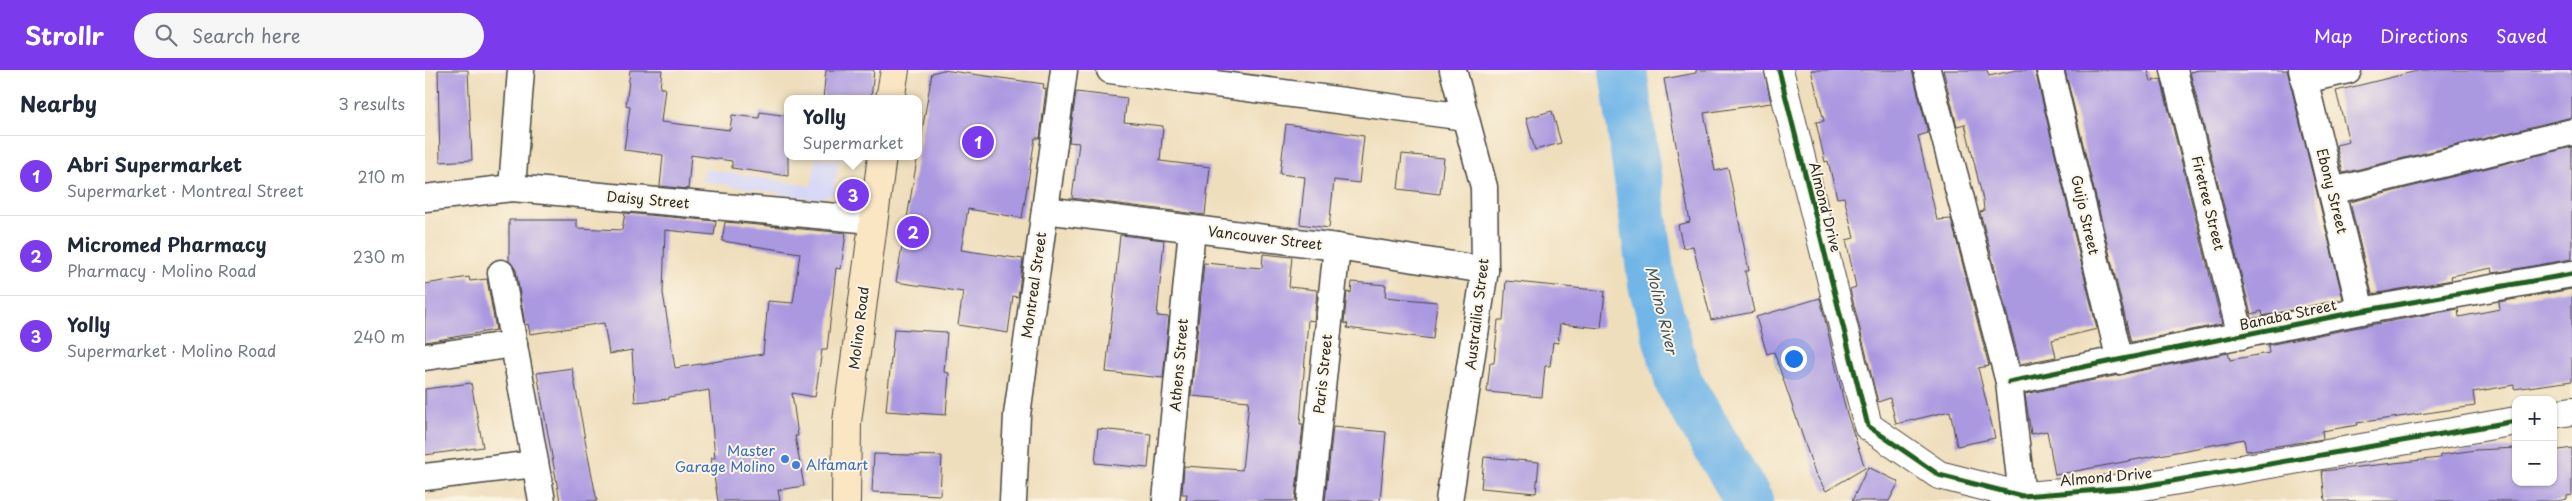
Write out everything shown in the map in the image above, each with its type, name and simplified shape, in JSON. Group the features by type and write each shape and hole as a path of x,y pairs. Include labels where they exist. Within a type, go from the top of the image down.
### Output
{"main road":[{"path":"891,95 895,70"},
{"name":"Molino Road","path":"846,501 847,422 881,160"}],"street":[{"path":"512,188 521,70"},
{"name":"Montreal Street","path":"1013,501 1017,415 1064,70"},
{"path":"1111,70 1465,117"},
{"name":"Austrailia Street","path":"1449,501 1485,270 1483,187 1453,70"},
{"name":"Almond Drive","path":"1779,70 1868,426 1939,475 2023,496 2138,487 2512,422"},
{"path":"1927,70 2009,382 2023,496"},
{"name":"Guijo Street","path":"2050,70 2119,361"},
{"name":"Firetree Street","path":"2175,70 2241,336"},
{"path":"2303,75 2348,70"},
{"name":"Ebony Street","path":"2303,75 2361,311"},
{"path":"2332,192 2572,132"},
{"name":"Daisy Street","path":"425,198 512,188 872,220"},
{"name":"Vancouver Street","path":"1045,210 1337,247 1485,270"},
{"name":"Athens Street","path":"1166,501 1192,230"},
{"name":"Paris Street","path":"1310,501 1337,247"},
{"path":"501,273 542,501"},
{"name":"Banaba Street","path":"2009,382 2361,311 2572,274"},
{"path":"425,357 514,344"},
{"path":"2557,413 2572,410"},
{"path":"425,477 535,464"}],"shaded area":[{"path":"815,160 839,160 833,194 816,199 702,181 704,169 811,186"}],"building":[{"path":"438,70 468,70 472,160 440,162"},
{"path":"630,70 662,70 660,88 665,88 661,122 730,130 732,115 759,118 760,112 784,115 784,160 788,160 788,176 732,168 732,161 691,155 688,189 660,186 663,155 624,150 630,107 626,106"},
{"path":"826,70 874,70 871,95 823,95"},
{"path":"943,70 1044,84 1043,88 1046,89 1040,138 1035,138 1022,218 968,209 961,250 1023,259 1018,297 1013,296 1008,333 958,325 963,292 896,282 917,160 922,160 922,131 932,73"},
{"path":"1696,70 1764,70 1771,103 1704,113 1715,171 1728,168 1749,271 1745,271 1754,312 1711,320 1693,246 1683,248 1678,225 1690,222 1664,79 1696,73"},
{"path":"1811,70 1912,70 1928,133 1918,136 1937,220 1951,219 1989,366 1978,368 1995,438 1957,446 1950,411 1896,424 1890,398 1878,402 1850,289 1856,287 1846,240 1854,238 1844,197 1837,198 1828,161 1825,162 1816,122 1824,121"},
{"path":"1943,70 1987,70 1989,76 2016,70 2035,70 2097,329 2052,340 2056,357 2020,364 1980,212 1984,211 1983,200 1965,124 1957,126"},
{"path":"2065,70 2148,70 2151,81 2161,79 2222,324 2131,342"},
{"path":"2199,70 2287,70 2343,299 2263,316 2262,311 2251,314 2190,72"},
{"path":"2421,70 2572,70 2572,117 2343,173 2336,145 2349,142 2336,91"},
{"path":"1076,92 1127,98 1124,122 1163,126 1160,161 1210,167 1205,215 1072,198 1079,143 1069,142"},
{"path":"1552,111 1561,143 1535,150 1526,118"},
{"path":"1286,124 1364,136 1359,183 1334,180 1329,228 1300,224 1305,177 1280,174"},
{"path":"2572,147 2572,259 2493,273 2492,268 2451,276 2452,280 2372,294 2350,202"},
{"path":"1402,154 1444,158 1440,194 1398,189"},
{"path":"625,213 716,221 714,235 665,230 663,293 675,368 763,354 768,301 793,303 800,253 722,241 725,222 846,233 841,269 836,268 827,350 822,350 815,397 792,393 798,436 795,436 804,486 778,490 780,501 718,501 711,458 715,458 709,390 669,397 669,399 635,402 632,350 609,354 604,323 530,334 528,324 525,325 516,270 509,261 509,220 577,220 577,228 622,230"},
{"path":"1120,235 1164,240 1157,316 1169,317 1163,378 1106,372"},
{"path":"1263,254 1292,257 1289,287 1317,290 1314,321 1308,320 1300,424 1303,424 1295,501 1186,501 1187,494 1182,494 1184,466 1242,470 1249,401 1191,396 1204,263 1262,268"},
{"path":"469,277 470,281 487,279 496,330 425,342 425,284"},
{"path":"1506,281 1605,291 1601,328 1560,324 1558,343 1553,342 1550,366 1545,366 1542,397 1487,392 1490,363 1494,363 1498,320 1503,320"},
{"path":"1352,282 1386,285 1385,297 1437,302 1433,339 1347,328 1348,324 1344,323 1347,292 1351,293"},
{"path":"2572,289 2572,381 2514,389 2514,385 2473,392 2475,406 2357,423 2358,425 2322,431 2323,439 2246,451 2244,439 2055,475 2047,431 2031,434 2025,394 2228,353 2230,360 2269,353 2268,345 2458,309 2459,317 2500,309 2499,302"},
{"path":"1820,298 1846,411 1865,468 1826,491 1815,473 1774,352 1767,354 1756,317"},
{"path":"894,329 947,332 944,372 949,373 946,415 886,411"},
{"path":"572,368 597,501 560,501 537,373"},
{"path":"471,383 483,447 425,455 425,389"},
{"path":"1333,427 1386,432 1380,501 1325,501"},
{"path":"1098,429 1151,434 1148,468 1095,463"},
{"path":"2512,448 2512,486 2557,486 2557,450 2572,448 2572,495 2567,496 2567,499 2557,501 2325,501 2322,471 2440,458 2440,455 2476,450"},
{"path":"874,454 942,456 940,495 872,492"},
{"path":"1484,457 1539,462 1536,493 1481,488"},
{"path":"1868,467 1899,482 1889,501 1852,501"}],"waterway":[{"name":"Molino River","path":"1623,70 1652,285 1679,383 1749,501"}],"cycle path":[{"path":"1779,70 1868,426 1939,475 2022,496 2138,487 2512,422"},
{"path":"2009,382 2361,311 2572,274"}],"place":[{"name":"Abri Supermarket","path":"978,142"},
{"name":"Yolly","path":"853,195"},
{"name":"Micromed Pharmacy","path":"913,232"},
{"name":"Master Garage Molino","path":"785,459"},
{"name":"Alfamart","path":"796,465"}]}
